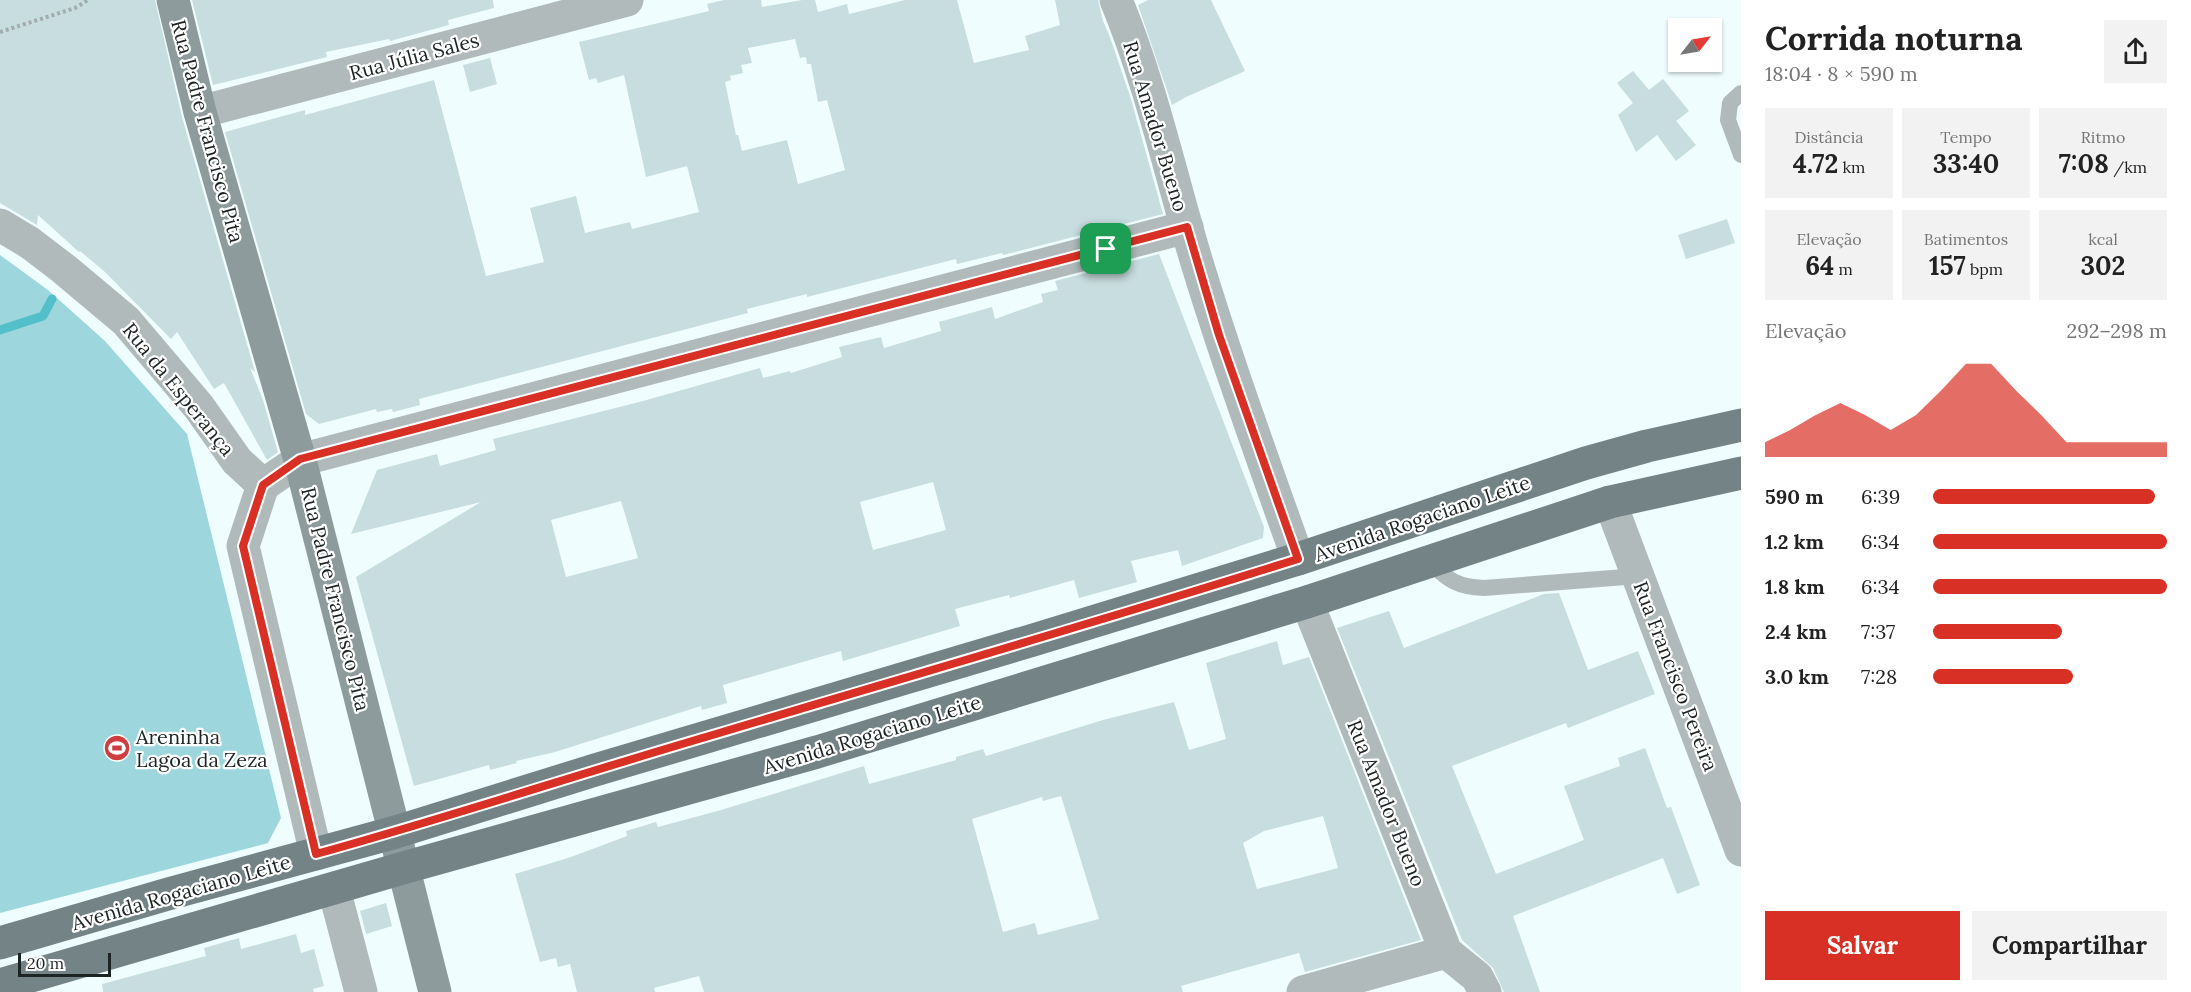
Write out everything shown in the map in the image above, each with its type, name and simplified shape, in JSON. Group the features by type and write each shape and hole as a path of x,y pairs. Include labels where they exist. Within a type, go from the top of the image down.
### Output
{"main road":[{"name":"Avenida Rogaciano Leite","path":"0,943 396,832 596,770 1020,645 1298,559 1586,463 1647,446 1741,425"},
{"name":"Avenida Rogaciano Leite","path":"0,985 403,868 806,755 1307,602 1610,502 1741,473"}],"street":[{"name":"Rua Padre Francisco Pita","path":"173,0 200,112 300,459 435,992"},
{"name":"Rua Júlia Sales","path":"200,112 627,0"},
{"name":"Rua Amador Bueno","path":"1116,0 1150,92 1219,335 1298,559"},
{"name":"Rua da Esperança","path":"0,225 30,243 126,321 199,407 237,460 263,485"},
{"path":"316,854 243,546 263,485 300,459 1187,227"},
{"name":"Rua Francisco Pereira","path":"1610,502 1741,850"},
{"name":"Rua Amador Bueno","path":"1307,602 1446,952 1477,977 1485,992"},
{"path":"333,889 361,992"},
{"path":"1303,992 1446,952"}],"lane":[{"path":"1741,93 1730,103 1728,120 1741,155"},
{"path":"1429,562 1448,579 1466,587 1484,588 1638,576"}],"path":[{"path":"0,32 75,8 88,0"}],"shaded area":[{"path":"0,255 48,290 105,341 187,434 281,818 268,843 0,913"}],"building":[{"path":"0,0 155,0 182,117 255,372 250,368 263,400 278,452 267,460 224,383 214,389 177,332 171,339 105,272 38,215 37,225 0,203"},
{"path":"192,0 493,0 494,8 448,20 449,25 390,41 389,39 326,52 327,57 213,85"},
{"path":"724,0 761,0 762,7 815,0 818,12 847,4 849,14 905,0 957,0 974,63 1029,50 1025,36 1060,25 1055,0 1098,0 1103,21 1131,99 1163,214 1003,255 1002,253 957,264 956,259 807,297 807,294 747,309 748,313 419,399 420,405 393,412 392,409 377,412 376,409 319,424 306,414 225,132 305,110 305,115 434,80 486,276 544,262 530,208 576,196 585,233 630,222 632,229 699,212 687,166 646,177 624,75 598,83 596,78 589,80 579,42 709,11 707,4","holes":["795,39 800,58 806,57 807,64 811,64 818,102 827,100 845,170 798,184 787,140 742,151 738,135 736,135 725,82 731,80 730,76 743,73 741,65 752,63 748,48"]},
{"path":"1148,0 1211,0 1245,71 1172,105 1138,5"},
{"path":"490,58 497,84 470,92 463,65"},
{"path":"1633,71 1649,90 1663,79 1689,111 1676,121 1696,145 1676,161 1657,135 1636,152 1618,115 1633,103 1617,83"},
{"path":"1727,219 1735,243 1686,259 1678,235"},
{"path":"1159,254 1264,527 1263,538 1182,566 1178,550 1131,561 1137,582 1079,598 1074,580 1010,598 1009,595 955,609 960,626 843,661 841,651 723,685 727,703 702,710 701,706 555,752 516,761 517,763 490,770 489,765 414,786 356,577 481,502 351,534 377,470 437,454 440,466 496,450 493,439 643,401 760,368 763,378 790,371 791,373 842,357 839,347 881,337 884,348 941,331 939,322 992,307 995,319 1043,302 1041,294 1058,290 1055,281","holes":["933,482 946,530 873,550 860,502","621,501 638,558 566,577 551,520"]},
{"path":"1559,593 1588,670 1638,651 1655,694 1568,728 1566,723 1452,766 1496,874 1584,840 1564,786 1620,766 1618,758 1645,748 1667,808 1671,807 1700,885 1677,894 1663,858 1513,916 1540,992 1504,992 1493,968 1462,940 1337,628 1389,611 1404,648 1544,594"},
{"path":"1277,641 1283,665 1309,657 1421,940 1305,972 1299,953 1181,986 1183,992 704,992 699,976 654,988 655,992 577,992 570,964 558,967 556,958 540,962 515,874 571,857 627,836 626,831 656,822 658,827 721,810 864,766 869,784 956,760 956,757 983,749 986,756 1103,720 1174,702 1189,750 1226,739 1206,663","holes":["1061,796 1099,919 1038,935 1035,923 1003,932 972,819 1042,797 1043,801","1323,816 1338,868 1257,889 1243,843 1264,831"]},
{"path":"386,903 392,926 366,934 360,911"},
{"path":"296,934 301,953 314,949 324,986 313,989 314,992 103,992 102,984 206,956 204,948 239,938 241,949"}],"waterway":[{"path":"0,330 43,316 52,299"}],"place":[{"name":"Areninha Lagoa da Zeza","path":"117,748"}],"route":[{"path":"1187,227 1219,335 1298,559 396,832 316,854 243,546 263,485 300,459 1106,249 1187,227"}]}
